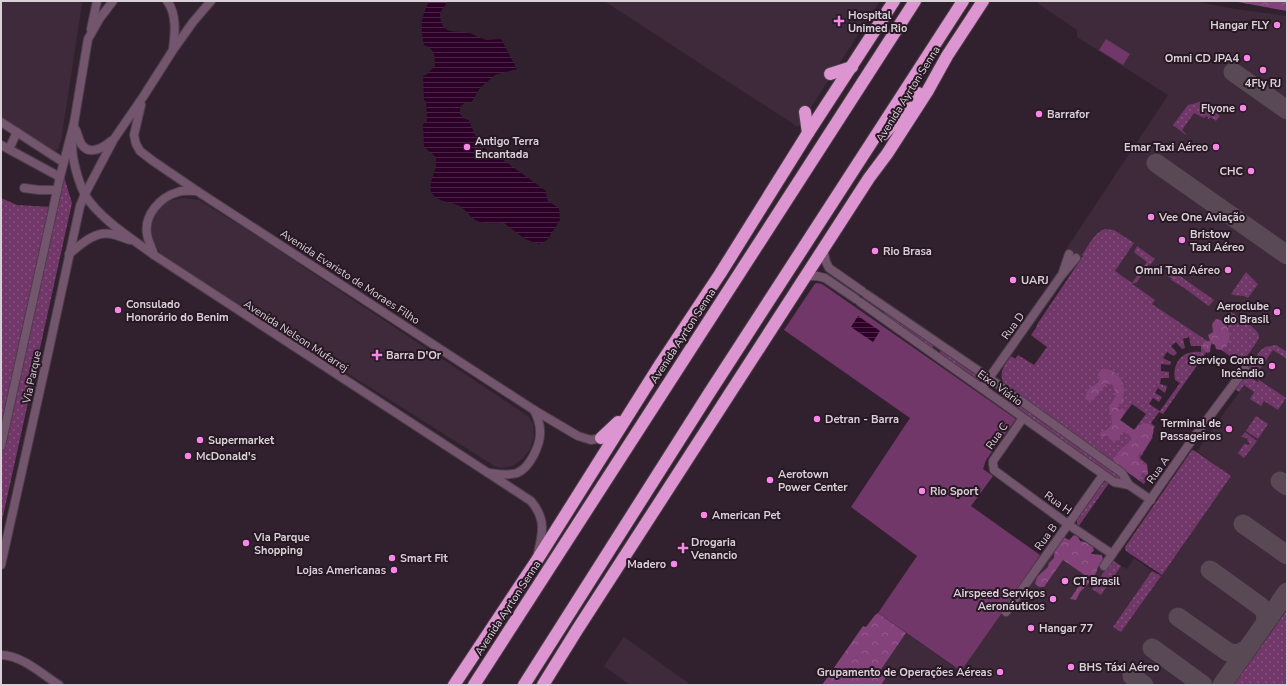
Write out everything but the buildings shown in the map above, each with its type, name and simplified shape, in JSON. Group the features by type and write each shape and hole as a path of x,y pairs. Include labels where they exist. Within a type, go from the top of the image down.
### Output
{"highway":[{"name":"Avenida Ayrton Senna","path":"454,685 537,560 632,408 720,274 808,133 894,1"},
{"name":"Avenida Ayrton Senna","path":"474,685 915,1"},
{"name":"Avenida Ayrton Senna","path":"524,685 963,1"},
{"name":"Avenida Ayrton Senna","path":"543,685 570,640 672,481 705,434 732,388 927,92 947,56 983,1"},
{"path":"828,136 860,54"},
{"path":"873,141 891,127 947,56"},
{"path":"830,74 852,66"},
{"path":"805,112 808,133"},
{"path":"661,363 675,348 697,319 734,280"},
{"path":"732,388 752,348 775,293"},
{"path":"601,438 632,408"},
{"path":"534,685 570,640"}],"street":[{"path":"97,1 88,39 74,123 81,144 89,150 96,150 103,147 114,139"},
{"path":"88,39 100,18 113,1"},
{"path":"167,1 174,17 175,30 173,50"},
{"name":"Via Parque","path":"1,565 80,206 114,139 173,50 193,22 211,1"},
{"name":"Avenida Evaristo de Moraes Filho","path":"143,97 134,135 136,144 140,151 152,161 534,410 578,436 590,440 601,438"},
{"path":"1,122 63,162"},
{"name":"Via Parque","path":"1,446 56,190 74,123"},
{"name":"Avenida Nelson Mufarrej","path":"74,123 74,164 85,194 95,208 114,225 154,255 526,498 535,506 542,524 541,540 537,560"},
{"path":"9,149 17,132"},
{"path":"1,145 60,177"},
{"path":"24,188 56,190"},
{"path":"154,255 147,234 147,223 152,210 170,194 179,191 197,191"},
{"path":"69,254 86,240 104,234 110,234 136,242"},
{"name":"Eixo Viário","path":"823,249 826,262 829,268 834,272 1002,387 1122,473 1129,485"},
{"name":"Rua D","path":"982,388 1062,276 1072,256"},
{"path":"828,280 834,272"},
{"name":"Eixo Viário","path":"805,276 817,276 828,280 1114,482 1129,485 1151,500"},
{"name":"Rua A","path":"1104,566 1192,440 1245,368"},
{"path":"994,397 1002,387"},
{"path":"486,472 516,473 526,468 530,463 540,434 538,417 534,410"},
{"name":"Rua C","path":"993,467 993,461 996,455 1023,418"},
{"name":"Rua H","path":"993,467 996,472 1112,554"},
{"name":"Rua B","path":"1006,612 1103,474"},
{"path":"1,655 8,655 17,658 59,685"}],"shaded area":[{"path":"1,1 79,1 82,3 61,141 58,149 54,151 1,118"},
{"path":"429,1 448,1 440,15 444,28 450,31 470,33 487,40 501,39 517,69 495,75 480,88 471,103 466,102 460,107 460,114 465,119 469,120 480,144 489,152 503,160 546,191 548,201 559,208 560,220 547,240 539,244 525,239 504,223 486,223 477,221 458,205 435,197 431,191 431,182 436,167 436,157 424,147 423,124 427,121 423,76 435,66 435,59 434,53 428,46 424,45 422,32 424,13"},
{"path":"604,1 880,1 798,127"},
{"path":"1037,1 1194,1 1229,8 1287,16 1287,685 881,685 887,676 880,671 906,633 960,671 1004,610 1010,614 1063,538 1104,566 1115,564 1127,569 1134,558 1152,571 1114,627 1119,631 1162,570 1216,465 1197,451 1244,385 1254,392 1272,389 1259,380 1257,382 1253,380 1250,369 1241,364 1243,361 1224,352 1083,256 1080,261 1065,251 1168,95 1077,37 1077,30 1039,4"},
{"path":"1106,39 1130,54 1123,65 1099,50"},
{"path":"1200,102 1220,116 1216,121 1211,117 1208,119 1206,116 1204,118 1194,113 1182,130 1186,135 1173,125 1188,105"},
{"path":"64,177 72,203 1,525 1,198 17,205 52,207"},
{"name":"Barra D'Or","path":"183,198 199,200 257,236 528,416 533,424 534,437 530,449 523,458 513,466 500,468 493,465 222,294 160,253 154,242 151,230 153,220 158,209 169,201"},
{"path":"1105,229 1114,230 1134,243 1115,271 1132,283 1147,262 1134,252 1137,246 1155,259 1150,265 1149,264 1137,282 1132,284 1155,300 1152,304 1212,344 1163,414 1159,412 1151,423 1155,427 1149,435 1153,437 1140,458 1147,464 1148,477 1144,484 1008,388 1002,379 1003,368 1011,356 1015,359 1018,355 1034,365 1047,347 1031,335 1083,256 1082,255 1089,243","holes":["1189,337 1191,346 1201,346 1201,352 1189,353 1180,358 1175,368 1175,380 1180,383 1160,411 1149,404 1153,398 1159,402 1162,397 1155,393 1158,388 1165,393 1167,386 1160,384 1161,378 1169,378 1169,372 1161,371 1161,364 1170,365 1171,362 1163,358 1167,352 1174,356 1177,353 1171,346 1176,342 1182,349 1185,348 1183,339","1132,404 1146,414 1134,430 1120,420"]},
{"path":"1170,269 1214,300 1209,306 1171,280 1172,279 1166,275"},
{"path":"1246,272 1258,284 1248,298 1231,294"},
{"name":"Rio Sport","path":"816,283 822,284 1016,419 986,460 983,469 993,476 971,506 1040,555 1004,610 961,671 878,613 917,556 851,507 910,418 784,330"},
{"path":"885,311 933,345 933,348 883,314"},
{"path":"1231,312 1256,330 1259,337 1241,364 1216,346 1228,328"},
{"path":"858,316 880,331 873,342 851,327"},
{"path":"1276,345 1287,352 1287,359 1273,350 1253,379 1257,382 1259,380 1286,398 1278,410 1264,401 1261,406 1250,399 1254,392 1244,385 1239,392 1234,388 1260,351 1265,347"},
{"path":"940,351 981,380 978,381 940,354"},
{"path":"1003,394 1121,477 1121,480 1002,398 1001,396"},
{"path":"1256,416 1268,424 1258,439 1246,431"},
{"path":"1245,432 1257,441 1244,458 1238,453 1244,444 1249,445 1250,443 1248,442 1247,438 1241,437"},
{"path":"1192,450 1231,476 1162,575 1126,551 1125,547"},
{"path":"1104,482 1109,483 1078,527 1077,519"},
{"path":"1114,561 1121,566 1101,595 1092,589 1111,562"},
{"path":"1152,571 1161,576 1121,632 1113,627"},
{"path":"1287,610 1287,685 1234,685"},
{"path":"624,637 691,685 630,685 604,666"}],"green space":[{"path":"1235,1 1287,1 1287,11 1238,2"},
{"path":"1216,319 1221,320 1228,327 1228,342 1225,347 1220,350 1216,349 1215,345 1211,343 1210,352 1207,353 1203,348 1203,343 1205,341 1210,341 1208,335 1213,332 1212,324"},
{"path":"1101,369 1113,371 1123,384 1124,401 1122,405 1120,403 1117,408 1120,410 1122,408 1126,411 1120,420 1134,430 1143,423 1153,426 1154,430 1151,439 1143,452 1138,456 1141,463 1145,465 1147,464 1148,477 1142,472 1140,481 1113,461 1119,451 1130,442 1131,437 1122,432 1120,440 1112,441 1107,435 1101,437 1100,435 1101,432 1107,430 1112,424 1112,416 1109,410 1116,394 1113,388 1114,386 1107,383 1093,400 1089,401 1085,398 1089,389 1098,383 1100,378 1098,375"},
{"path":"1074,535 1078,537 1080,541 1093,547 1094,551 1091,554 1102,555 1103,560 1091,581 1080,592 1076,600 1070,599 1086,576 1063,560 1044,587 1039,587 1035,584 1037,577 1048,567 1049,563 1054,558 1055,546 1062,536 1069,540"},
{"path":"878,613 906,633 880,671 887,676 881,685 822,685 863,626 866,627"}],"taxiway":[{"path":"1233,72 1287,110"},
{"path":"1156,163 1287,255"},
{"path":"1280,481 1287,486"},
{"path":"1243,524 1287,555"},
{"path":"1210,570 1260,606 1265,611 1266,621"},
{"path":"1222,685 1287,592"},
{"path":"1178,617 1228,652 1237,654 1246,650"},
{"path":"1152,648 1203,685"},
{"path":"1132,676 1144,685"}],"place":[{"name":"Hospital Unimed Rio","path":"839,21"},
{"name":"Hangar FLY","path":"1277,25"},
{"name":"Omni CD JPA4","path":"1247,58"},
{"name":"4Fly RJ","path":"1263,70"},
{"name":"Flyone","path":"1243,108"},
{"name":"Barrafor","path":"1039,114"},
{"name":"Antigo Terra Encantada","path":"467,147"},
{"name":"Emar Taxi Aéreo","path":"1216,147"},
{"name":"CHC","path":"1251,171"},
{"name":"Vee One Aviação","path":"1151,217"},
{"name":"Bristow Taxi Aéreo","path":"1182,240"},
{"name":"Rio Brasa","path":"875,251"},
{"name":"Omni Taxi Aéreo","path":"1228,270"},
{"name":"UARJ","path":"1013,280"},
{"name":"Consulado Honorário do Benim","path":"118,310"},
{"name":"Aeroclube do Brasil","path":"1277,312"},
{"name":"Barra D'Or","path":"377,355"},
{"name":"Serviço Contra Incêndio","path":"1272,366"},
{"name":"Detran - Barra","path":"817,419"},
{"name":"Terminal de Passageiros","path":"1229,429"},
{"name":"Supermarket","path":"200,440"},
{"name":"McDonald's","path":"188,456"},
{"name":"Aerotown Power Center","path":"770,480"},
{"name":"Rio Sport","path":"922,491"},
{"name":"American Pet","path":"704,515"},
{"name":"Via Parque Shopping","path":"246,543"},
{"name":"Drogaria Venancio","path":"683,548"},
{"name":"Smart Fit","path":"392,558"},
{"name":"Madero","path":"674,564"},
{"name":"Lojas Americanas","path":"394,570"},
{"name":"CT Brasil","path":"1065,581"},
{"name":"Airspeed Serviços Aeronáuticos","path":"1053,599"},
{"name":"Hangar 77","path":"1031,628"},
{"name":"BHS Táxi Aéreo","path":"1071,667"},
{"name":"Grupamento de Operações Aéreas","path":"1000,672"}]}
